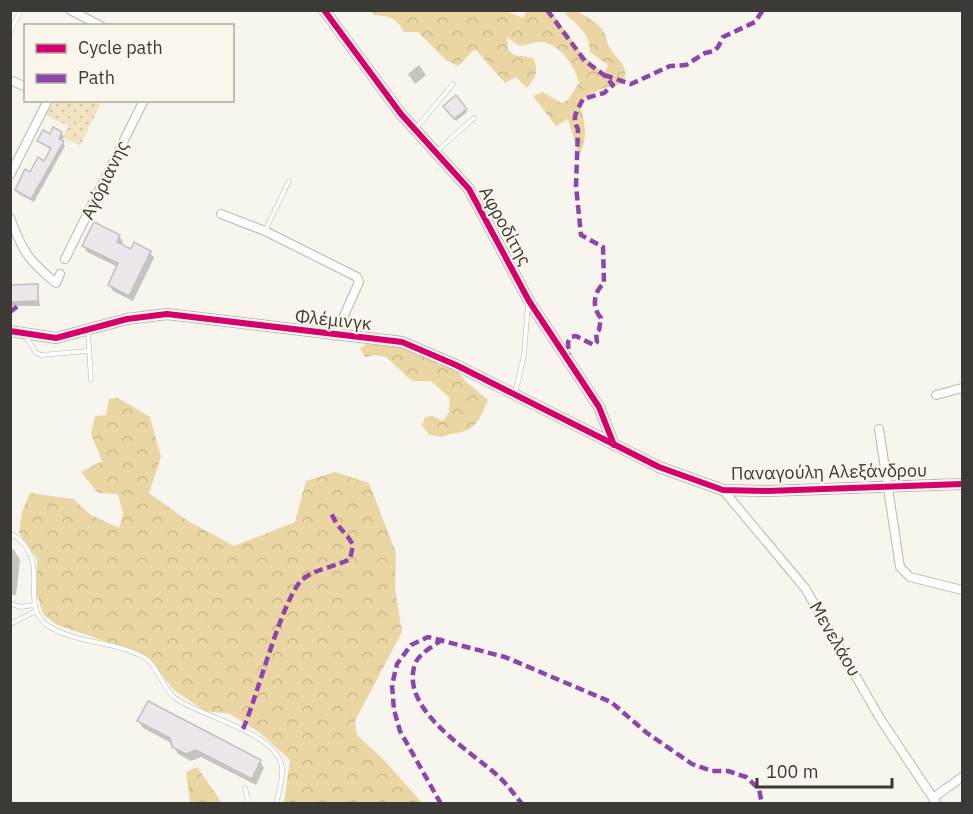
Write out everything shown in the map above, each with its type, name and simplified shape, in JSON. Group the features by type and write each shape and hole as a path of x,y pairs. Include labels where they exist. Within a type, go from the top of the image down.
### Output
{"street":[{"name":"Αφροδίτης","path":"324,10 415,129 469,189 529,301 599,407 614,445"},
{"path":"76,12 86,22"},
{"path":"10,80 24,86"},
{"path":"10,175 47,102"},
{"name":"Αγόριανης","path":"65,259 143,102"},
{"path":"221,214 264,231 357,277 359,282 335,336"},
{"path":"10,218 22,250 35,266 56,283 60,274"},
{"name":"Φλέμινγκ","path":"10,331 56,338 88,331 127,318 167,314 217,318 410,345 514,394 631,454"},
{"path":"936,395 963,388"},
{"path":"879,429 903,572 910,577 963,590"},
{"name":"Παναγούλη Αλεξάνδρου","path":"631,454 658,467 723,490 768,491 963,484"},
{"name":"Μενελάου","path":"723,490 805,588 881,720 935,801"},
{"path":"935,801 963,777"}],"lane":[{"path":"10,32 21,10"},
{"path":"415,129 453,84"},
{"path":"436,153 474,118"},
{"path":"264,231 289,181"},
{"path":"514,394 524,355 529,301"},
{"path":"88,331 91,380"},
{"path":"24,334 36,353 41,355 88,351"},
{"path":"10,533 25,544 32,554 34,605 47,626 144,658 173,696 197,711 255,734 279,758 282,768 276,804"},
{"path":"10,603 20,607 34,605"},
{"path":"10,624 36,610"},
{"path":"245,788 249,804"}],"shaded area":[{"path":"50,102 102,102 80,146 63,137 68,126 44,114"}],"green space":[{"path":"370,11 506,11 523,18 527,11 551,11 582,54 604,74 608,65 590,52 585,34 564,13 576,11 592,20 605,34 613,53 623,64 625,77 623,84 598,90 579,105 585,130 584,143 579,155 568,119 556,126 533,96 542,92 562,103 568,100 579,83 575,71 562,52 550,44 541,42 520,46 507,37 508,50 514,55 533,58 535,63 536,74 527,88 516,77 505,83 475,49 458,66 446,60 418,32 404,32 392,19 374,15"},
{"path":"370,342 407,348 435,358 438,365 454,366 465,381 488,400 476,424 462,432 443,437 430,435 422,426 425,417 432,416 443,421 449,412 450,398 431,381 412,381 386,357 375,355 365,357 360,348"},
{"path":"118,398 150,417 161,457 149,493 188,521 234,546 295,522 306,481 335,472 369,483 396,553 395,588 402,632 355,721 357,735 385,761 422,803 284,803 290,760 259,732 230,714 205,711 174,690 145,655 55,624 43,614 37,595 37,559 19,533 22,512 30,493 73,499 91,515 119,528 123,514 118,494 98,493 81,472 102,461 91,434 95,416 106,415 109,399"},
{"path":"197,767 222,803 190,803 186,772"}],"building":[{"path":"456,95 467,109 454,119 443,106"},
{"path":"53,127 62,132 59,139 64,141 31,199 15,190 25,169 30,172 38,157 44,161 51,148 37,141 43,130 50,134"},
{"path":"94,222 120,235 117,242 131,249 134,242 151,251 129,296 108,285 118,263 82,246"},
{"path":"38,284 38,301 10,302 10,285"},
{"path":"148,701 261,760 252,779 196,750 186,754 172,747 170,738 137,721"}],"marked path":[{"path":"547,10 585,61 613,85 604,93 583,99 575,117 578,129 576,186 581,235 603,247 604,283 595,300 596,309 601,318 599,330 596,333 597,342 594,345 576,336 571,337 568,342 569,357"},
{"path":"604,75 631,84 670,66 686,65 705,53 714,51 723,37 755,22 763,10"},
{"path":"10,312 19,305"},
{"path":"243,729 279,625 295,589 308,575 350,559 353,545 331,512"},
{"path":"441,804 400,731 394,710 392,685 397,664 411,645 428,637 505,657 611,702 647,733 692,764 712,771 728,771 746,777 759,789 762,804"},
{"path":"443,639 423,653 415,664 413,681 417,697 440,728 498,776 522,804"}],"cycle path":[{"path":"324,10 401,114 469,189 529,301 599,407 614,445"},
{"path":"10,331 56,338 127,319 167,314 402,342 456,365 659,467 723,490 768,491 962,484"}]}
